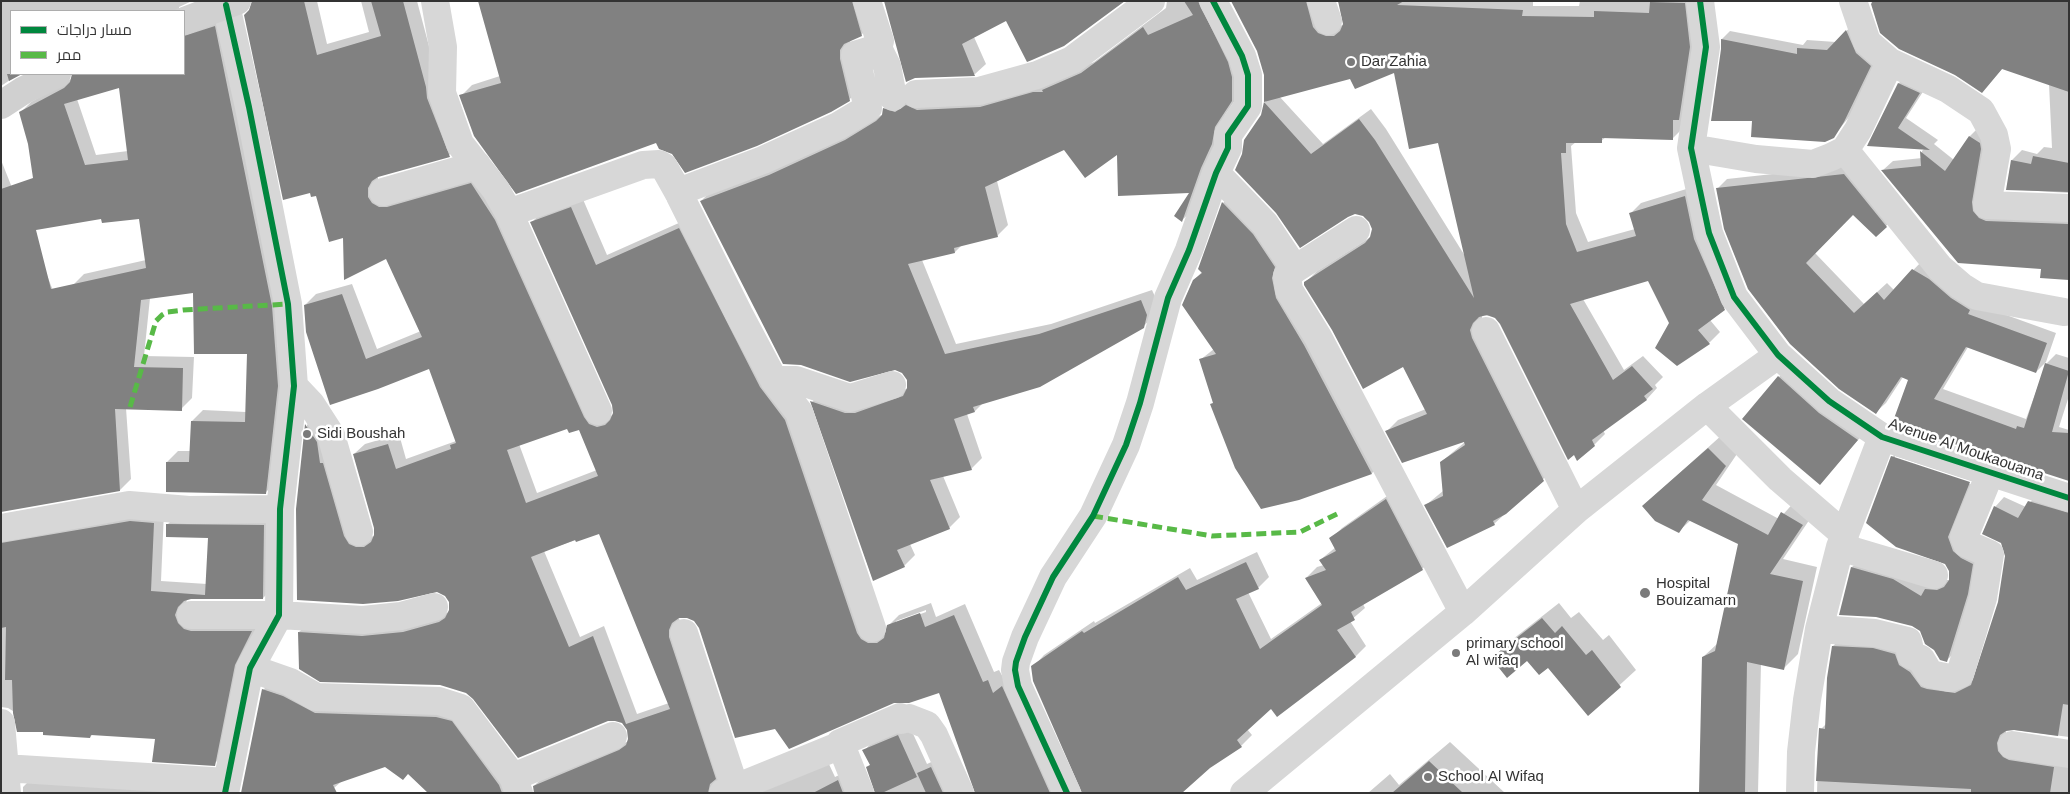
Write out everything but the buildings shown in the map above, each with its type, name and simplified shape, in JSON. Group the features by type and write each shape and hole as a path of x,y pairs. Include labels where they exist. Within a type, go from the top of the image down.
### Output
{"street":[{"path":"435,1 443,47 442,93 460,144 496,190 509,213 598,411"},
{"path":"867,1 880,41 878,48 905,96 979,91 1037,75 1072,60 1151,1"},
{"path":"1067,793 1018,686 1016,662 1025,637 1053,577 1093,516 1126,445 1140,403 1168,298 1189,250 1216,173 1228,148 1228,135 1248,106 1248,75 1242,56 1213,1"},
{"name":"Avenue Al Moukaouama","path":"1700,1 1706,47 1691,148 1710,233 1734,296 1778,355 1829,400 1882,437 2069,498"},
{"path":"1853,1 1867,42 1890,62 1948,89 1981,110 1994,136 1997,149 1987,205 2069,208"},
{"path":"1,723 6,780 226,787 250,668 279,615 280,509 294,386 288,304 249,107 232,3 185,20"},
{"path":"678,192 763,160 838,126 868,108 855,55 878,48"},
{"path":"1691,148 1756,159 1813,164 1845,150 1858,130 1890,62"},
{"path":"1,105 24,90 55,75"},
{"path":"1845,150 1940,268 1961,286 1977,296 2015,305 2064,312"},
{"path":"509,213 651,163 664,167 738,314 774,380 799,412 872,628"},
{"path":"383,192 477,164"},
{"path":"1216,173 1265,224 1295,270"},
{"path":"1356,230 1287,276 1289,290 1318,337 1463,612"},
{"path":"1486,331 1576,510"},
{"path":"1244,793 1463,612 1576,510 1706,406 1778,355"},
{"path":"774,380 796,380 850,398 892,385"},
{"path":"294,386 311,404 331,435 359,532"},
{"path":"1706,406 1842,541 1934,575"},
{"path":"1804,792 1801,752 1807,700 1819,629 1842,541 1882,437"},
{"path":"1819,629 1875,633 1908,641 1911,655 1921,659 1930,674 1950,678 1960,674 1983,598 1990,554 1966,544 1964,537 1991,471"},
{"path":"1,528 129,505 189,510 280,509"},
{"path":"191,615 279,615 363,620 401,616 434,607"},
{"path":"684,633 729,790 841,745"},
{"path":"250,668 290,682 316,698 439,701 461,708 516,785 613,736"},
{"path":"860,793 840,742 900,717 901,720 909,718 918,720 926,725 934,735 960,793"},
{"path":"2012,745 2069,754"}],"marked path":[{"path":"130,407 156,321 162,315 167,312 183,310 288,304"},
{"path":"1093,516 1212,536 1300,532 1337,514"}],"cycle path":[{"path":"1067,793 1018,686 1015,670 1016,662 1025,637 1053,577 1093,516 1126,445 1140,403 1168,298 1189,250 1216,173 1228,148 1228,135 1248,106 1248,75 1242,56 1213,1"},
{"path":"1700,1 1706,47 1691,148 1709,233 1734,297 1778,355 1829,401 1882,437 2069,498"},
{"path":"225,793 250,668 279,615 280,509 294,386 288,304 249,107 226,5"}],"place":[{"name":"Dar Zahia","path":"1351,62"},
{"name":"Sidi Boushah","path":"307,434"},
{"name":"Hospital Bouizamarn","path":"1645,593"},
{"name":"primary school Al wifaq","path":"1456,653"},
{"name":"School Al Wifaq","path":"1428,777"}]}
